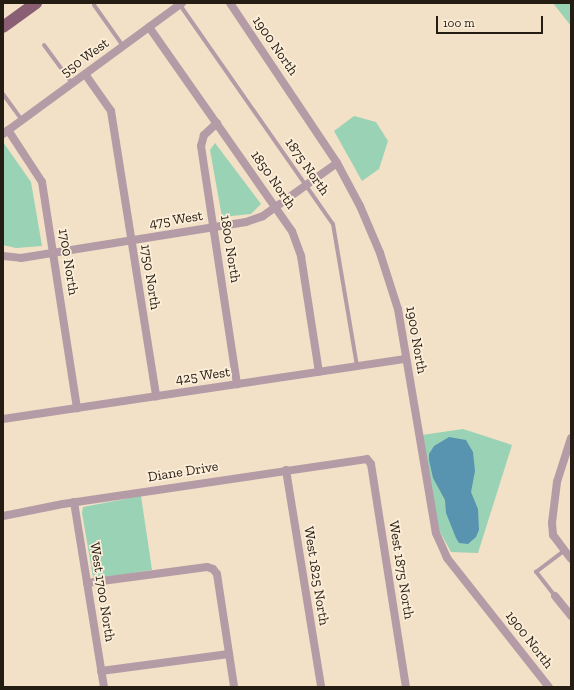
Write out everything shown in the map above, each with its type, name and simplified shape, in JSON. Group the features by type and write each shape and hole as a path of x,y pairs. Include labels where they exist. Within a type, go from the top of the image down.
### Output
{"main road":[{"path":"3,27 36,3"}],"street":[{"name":"1900 North","path":"230,3 337,163 360,206 382,256 398,309 436,533 447,558 549,687"},
{"name":"550 West","path":"6,132 181,4"},
{"name":"1850 North","path":"149,28 277,206 298,243 319,372"},
{"name":"1750 North","path":"85,74 111,111 156,396"},
{"name":"1800 North","path":"217,123 201,140 237,384"},
{"name":"1700 North","path":"6,132 42,182 77,408"},
{"name":"475 West","path":"3,256 21,258 246,222 262,216 337,163"},
{"name":"425 West","path":"3,419 406,359"},
{"path":"568,553 553,535 552,523 557,482 567,462 571,438"},
{"name":"Diane Drive","path":"3,516 74,502 367,459"},
{"name":"West 1875 North","path":"367,459 371,464 406,687"},
{"name":"West 1825 North","path":"286,470 321,687"},
{"name":"West 1700 North","path":"74,502 104,687"},
{"path":"87,583 207,567 214,569 217,574 234,687"},
{"path":"555,596 571,616"},
{"path":"101,671 229,654"}],"lane":[{"name":"1875 North","path":"181,4 333,224 357,366"},
{"path":"94,5 123,46"},
{"path":"44,45 72,83"},
{"path":"3,94 22,120"},
{"path":"555,596 536,572 568,553"}],"green space":[{"path":"553,3 571,3 571,26"},
{"path":"354,116 376,122 388,141 379,169 362,181 334,131"},
{"path":"3,142 31,182 42,246 16,248 3,245"},
{"path":"215,143 261,204 251,214 222,217 210,150"},
{"path":"463,429 512,445 478,553 451,552 439,530 422,435"},
{"path":"141,496 152,570 100,578 93,577 82,513 83,507"}],"water":[{"path":"449,437 466,440 473,452 475,471 471,492 478,509 479,530 476,537 468,544 459,543 456,538 446,513 445,500 433,478 429,460 429,454 434,446"}]}
